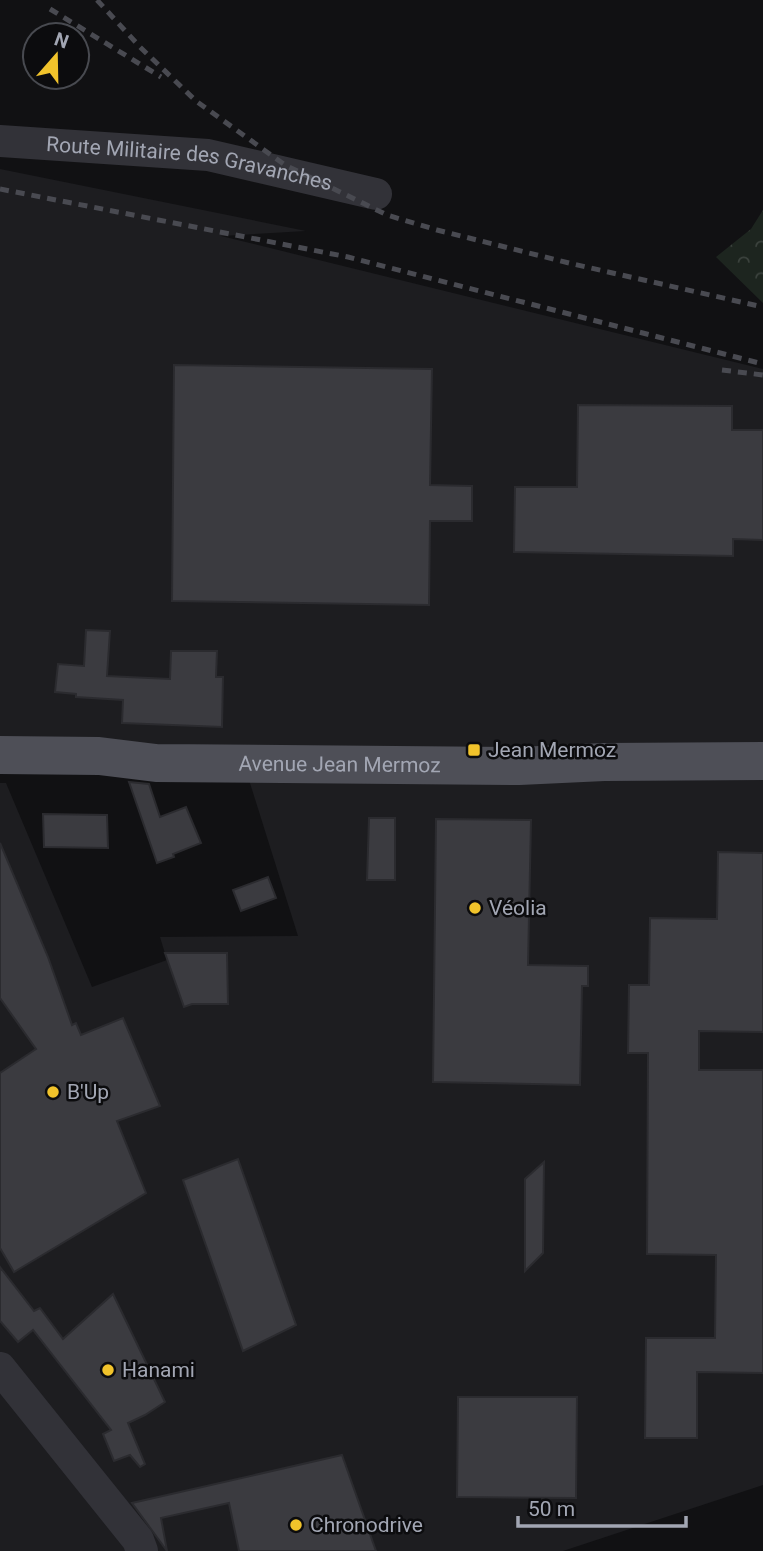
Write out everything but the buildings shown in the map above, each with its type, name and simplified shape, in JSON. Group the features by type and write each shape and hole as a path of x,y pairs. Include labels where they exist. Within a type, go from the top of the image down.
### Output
{"main road":[{"name":"Avenue Jean Mermoz","path":"0,755 99,755 156,763 519,766 604,762 763,761"}],"street":[{"name":"Route Militaire des Gravanches","path":"0,141 208,155 376,194"},
{"path":"0,1368 138,1540 142,1551"}],"shaded area":[{"path":"0,169 306,231 221,236 763,369 763,1485 563,1551 0,1551 0,783 6,783 92,987 167,960 160,937 298,936 244,764 0,760"}],"green space":[{"path":"763,210 763,303 716,257 751,229"}],"railway":[{"path":"97,0 140,47 196,101 285,165 387,215 573,264 763,307"},
{"path":"50,9 161,77"},
{"path":"0,189 348,257 763,364"},
{"path":"722,370 763,375"}],"place":[{"name":"Jean Mermoz","path":"474,750"},
{"name":"Véolia","path":"475,908"},
{"name":"B'Up","path":"53,1092"},
{"name":"Hanami","path":"108,1370"},
{"name":"Chronodrive","path":"296,1525"}]}
